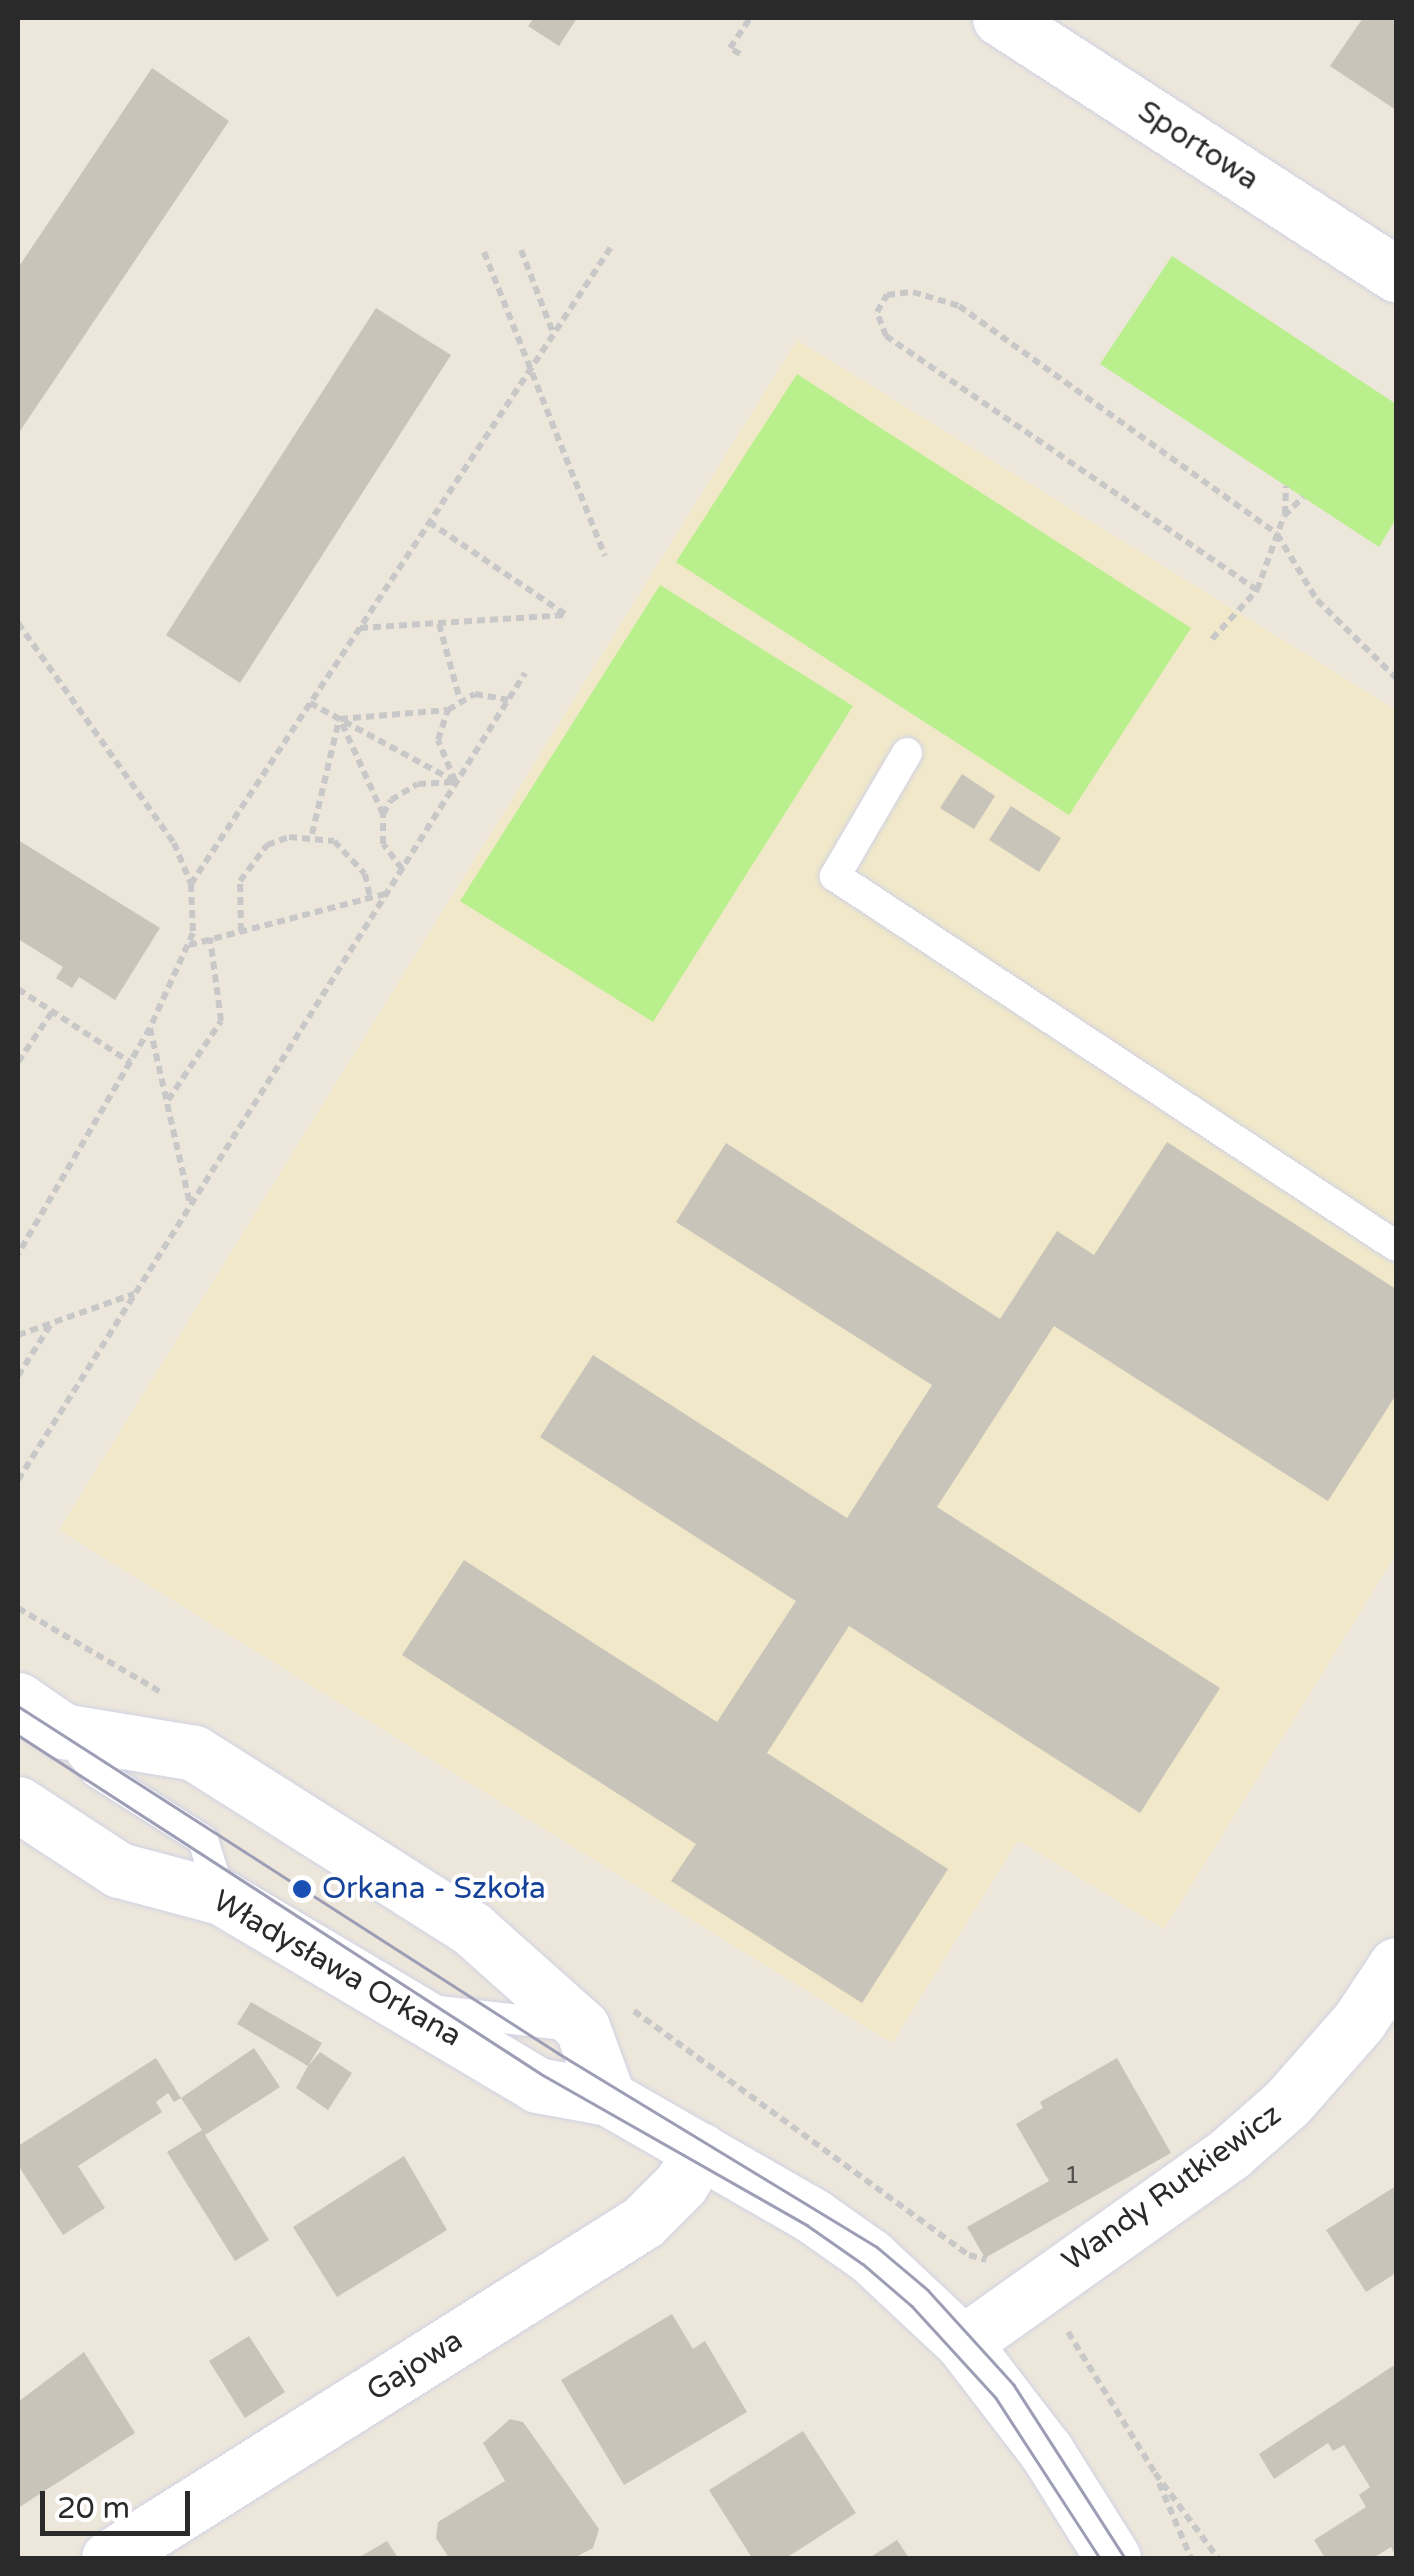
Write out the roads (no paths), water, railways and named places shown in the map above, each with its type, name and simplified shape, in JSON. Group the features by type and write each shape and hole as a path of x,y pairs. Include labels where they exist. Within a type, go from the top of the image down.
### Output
{"street":[{"name":"Sportowa","path":"1000,18 1396,274"},
{"path":"18,1700 63,1731 194,1753 472,1929 582,2027 608,2098"},
{"name":"Władysława Orkana","path":"18,1804 119,1870 221,1897 537,2085 608,2098 870,2256 963,2343 1046,2450 1113,2558"},
{"name":"Wandy Rutkiewicz","path":"963,2343 1230,2153 1378,2024 1396,1965"},
{"name":"Gajowa","path":"109,2558 172,2542 643,2222 681,2184 701,2151"}],"lane":[{"path":"907,753 835,876 1396,1246"},
{"path":"63,1731 96,1772 203,1840 221,1897"},
{"path":"406,2008 582,2027"}],"tram line":[{"path":"18,1706 558,2053 877,2247 928,2290 1014,2385 1125,2558"},
{"path":"18,1735 543,2075 807,2225 863,2264 912,2306 996,2398 1100,2558"}],"place":[{"name":"Orkana - Szkoła","path":"302,1889"}]}
